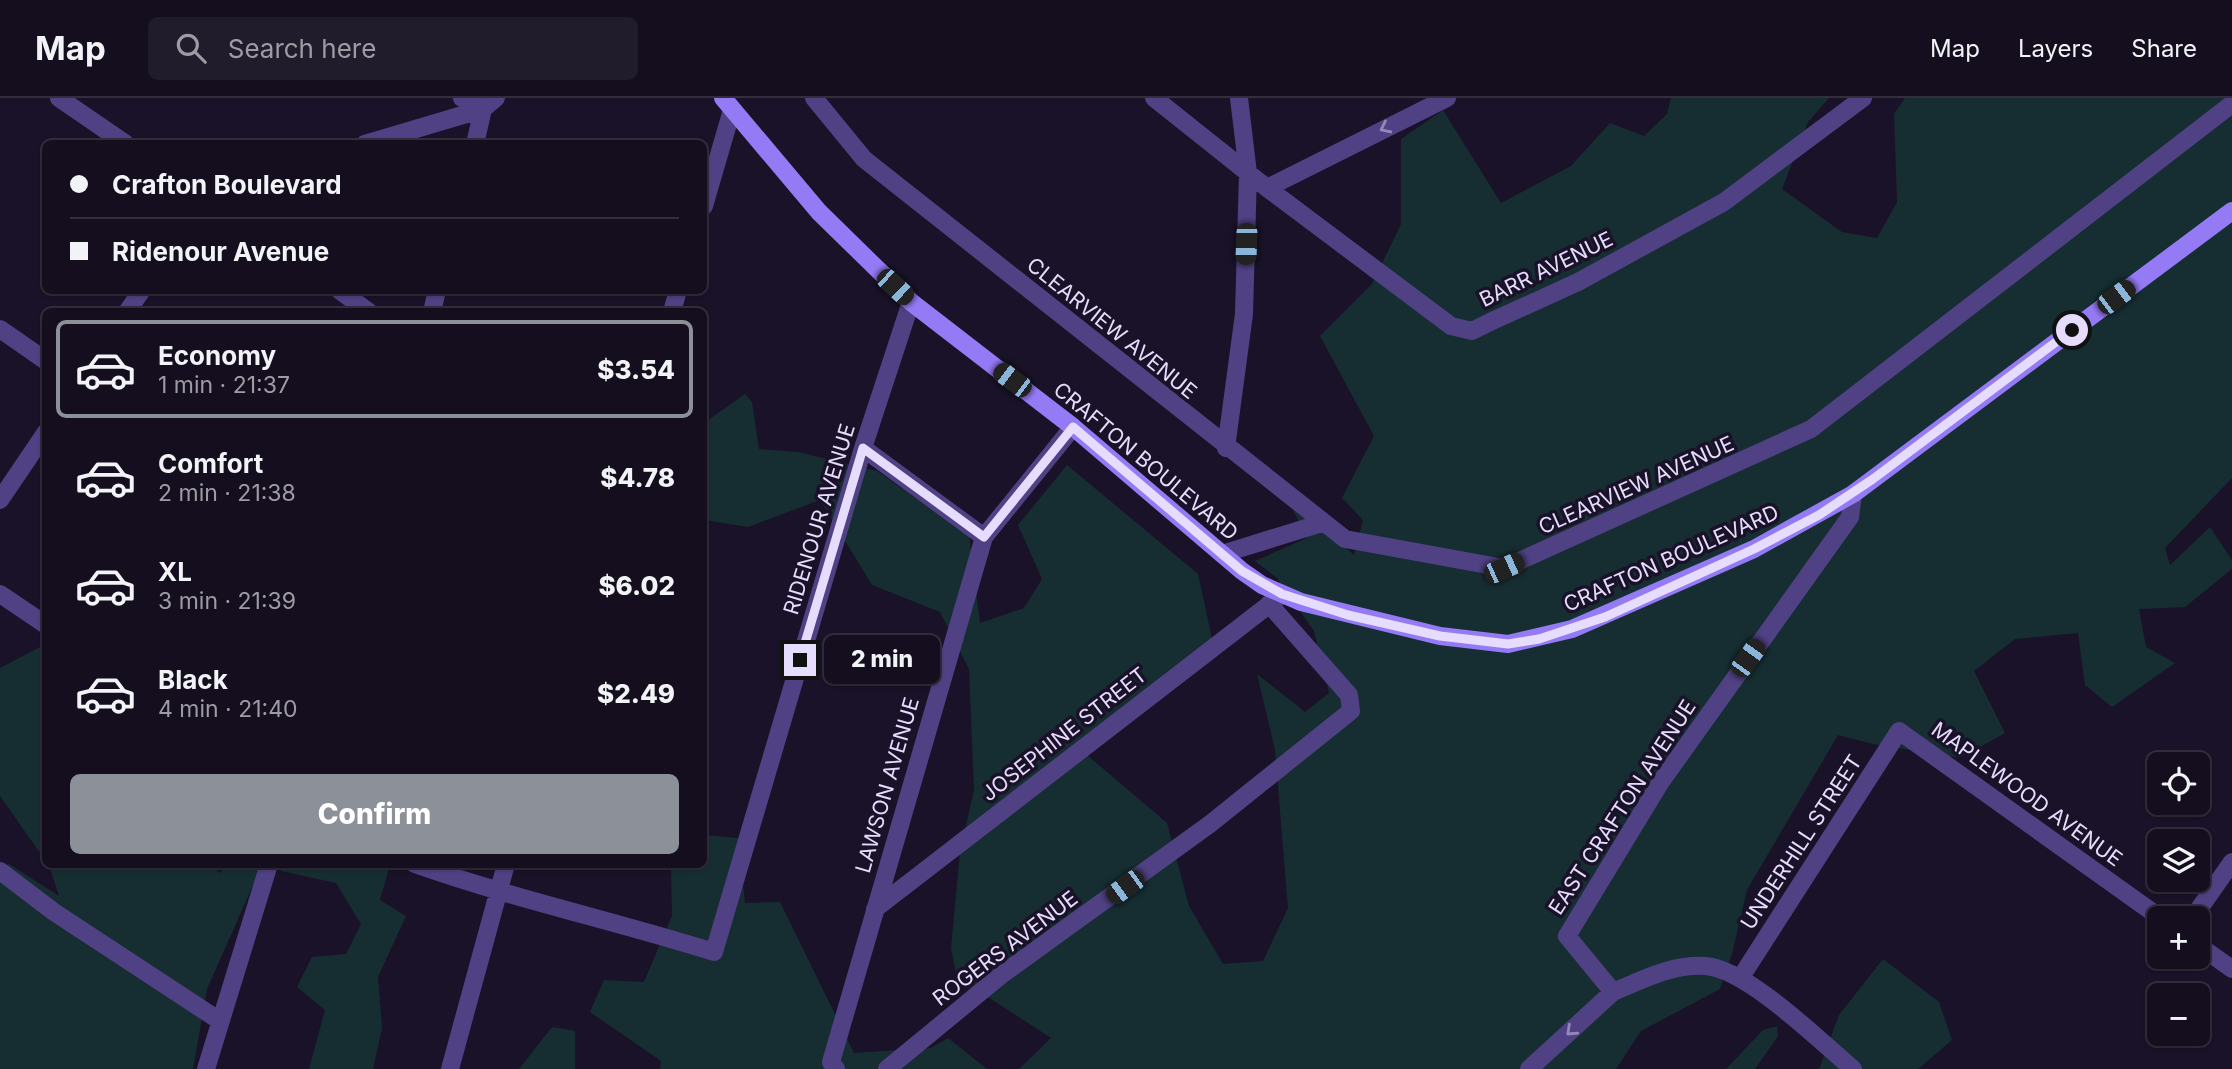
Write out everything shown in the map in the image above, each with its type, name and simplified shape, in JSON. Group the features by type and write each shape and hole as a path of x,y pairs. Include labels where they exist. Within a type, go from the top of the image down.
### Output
{"main road":[{"name":"CRAFTON BOULEVARD","path":"727,104 818,212 911,302 1073,427 1222,554 1262,584 1275,599 1440,636 1508,644 1539,639 1605,617 1754,549 1853,494 2232,211"}],"street":[{"path":"59,98 120,140"},
{"path":"461,98 490,104"},
{"name":"CLEARVIEW AVENUE","path":"814,98 864,159 1226,448 1277,484 1345,539 1504,568 1790,441 1854,397 2232,104"},
{"name":"BARR AVENUE","path":"1154,98 1267,188 1451,326 1472,331 1578,282 1724,202 1863,98"},
{"path":"1226,448 1244,314 1248,173 1239,98"},
{"path":"1267,188 1447,98"},
{"path":"378,140 490,104"},
{"path":"476,140 490,104"},
{"path":"707,193 727,104"},
{"path":"344,294 364,308"},
{"name":"RIDENOUR AVENUE","path":"498,893 612,920 714,952 863,448 911,302"},
{"path":"0,329 42,358"},
{"name":"LAWSON AVENUE","path":"834,1065 875,909 984,537 1073,427"},
{"path":"0,499 42,438"},
{"path":"863,448 984,537"},
{"name":"EAST CRAFTON AVENUE","path":"1612,992 1567,936 1660,783 1850,517 1853,494"},
{"path":"1222,554 1322,523"},
{"path":"0,594 42,622"},
{"name":"ROGERS AVENUE","path":"887,1069 1000,976 1210,824 1351,711 1349,695 1275,599"},
{"name":"JOSEPHINE STREET","path":"875,909 1275,599"},
{"name":"MAPLEWOOD AVENUE","path":"1899,731 2147,908"},
{"name":"UNDERHILL STREET","path":"1741,977 1899,731"},
{"path":"2201,906 2232,862"},
{"path":"206,1069 268,868"},
{"path":"426,868 498,893"},
{"path":"450,1069 505,868"},
{"path":"0,871 54,912 220,1021"},
{"path":"2210,953 2232,969"},
{"path":"1529,1069 1612,992 1670,969 1706,966 1741,977 1853,1069"}],"green space":[{"path":"1671,98 1829,98 1808,122 1782,189 1842,232 1877,238 1897,202 1894,114 1905,98 2232,98 2232,478 2165,548 2170,565 2210,527 2232,560 2232,569 2185,607 2139,609 2146,647 2175,663 2112,707 2085,685 2078,633 2015,639 1974,671 2005,733 1960,758 1873,744 1838,735 1747,890 1732,954 1720,989 1641,1031 1616,1069 1019,1069 1051,1038 991,999 958,983 951,948 960,852 974,790 969,669 940,612 872,585 820,500 748,527 707,520 707,421 745,394 752,402 759,449 798,452 877,471 969,535 980,623 1024,608 1042,579 1018,525 1067,465 1198,574 1216,657 1087,755 1167,823 1189,906 1223,964 1263,961 1288,908 1275,750 1257,674 1305,712 1329,693 1314,631 1277,578 1255,561 1307,538 1285,494 1354,555 1363,520 1342,498 1374,436 1320,336 1372,284 1401,224 1401,139 1443,110 1501,203 1571,166 1610,123 1644,136 1667,114"},
{"path":"42,646 42,856 0,796 0,668"},
{"path":"707,835 738,838 745,903 780,902 854,1053 931,1048 948,1038 987,1069 660,1069 661,1061 590,1012 604,980 644,982 672,916 671,868 707,868"},
{"path":"9,864 59,896 50,868 214,868 220,873 223,868 261,868 207,989 193,1069 0,1069 0,868"},
{"path":"282,868 389,868 380,900 406,916 378,977 382,1028 373,1069 309,1069 325,1010 297,987 312,957 346,954 361,924 336,883 281,871"},
{"path":"1883,959 1939,1002 1952,1040 1918,1069 1819,1069 1839,1015"},
{"path":"1777,1026 1778,1036 1755,1069 1726,1069 1763,1030"},
{"path":"552,1027 575,1031 575,1069 519,1069"}],"route":[{"path":"800,660 863,448 984,537 1073,427 1242,571 1282,594 1348,615 1440,636 1508,644 1539,639 1605,617 1754,549 1819,515 1853,494 2072,330"}]}
